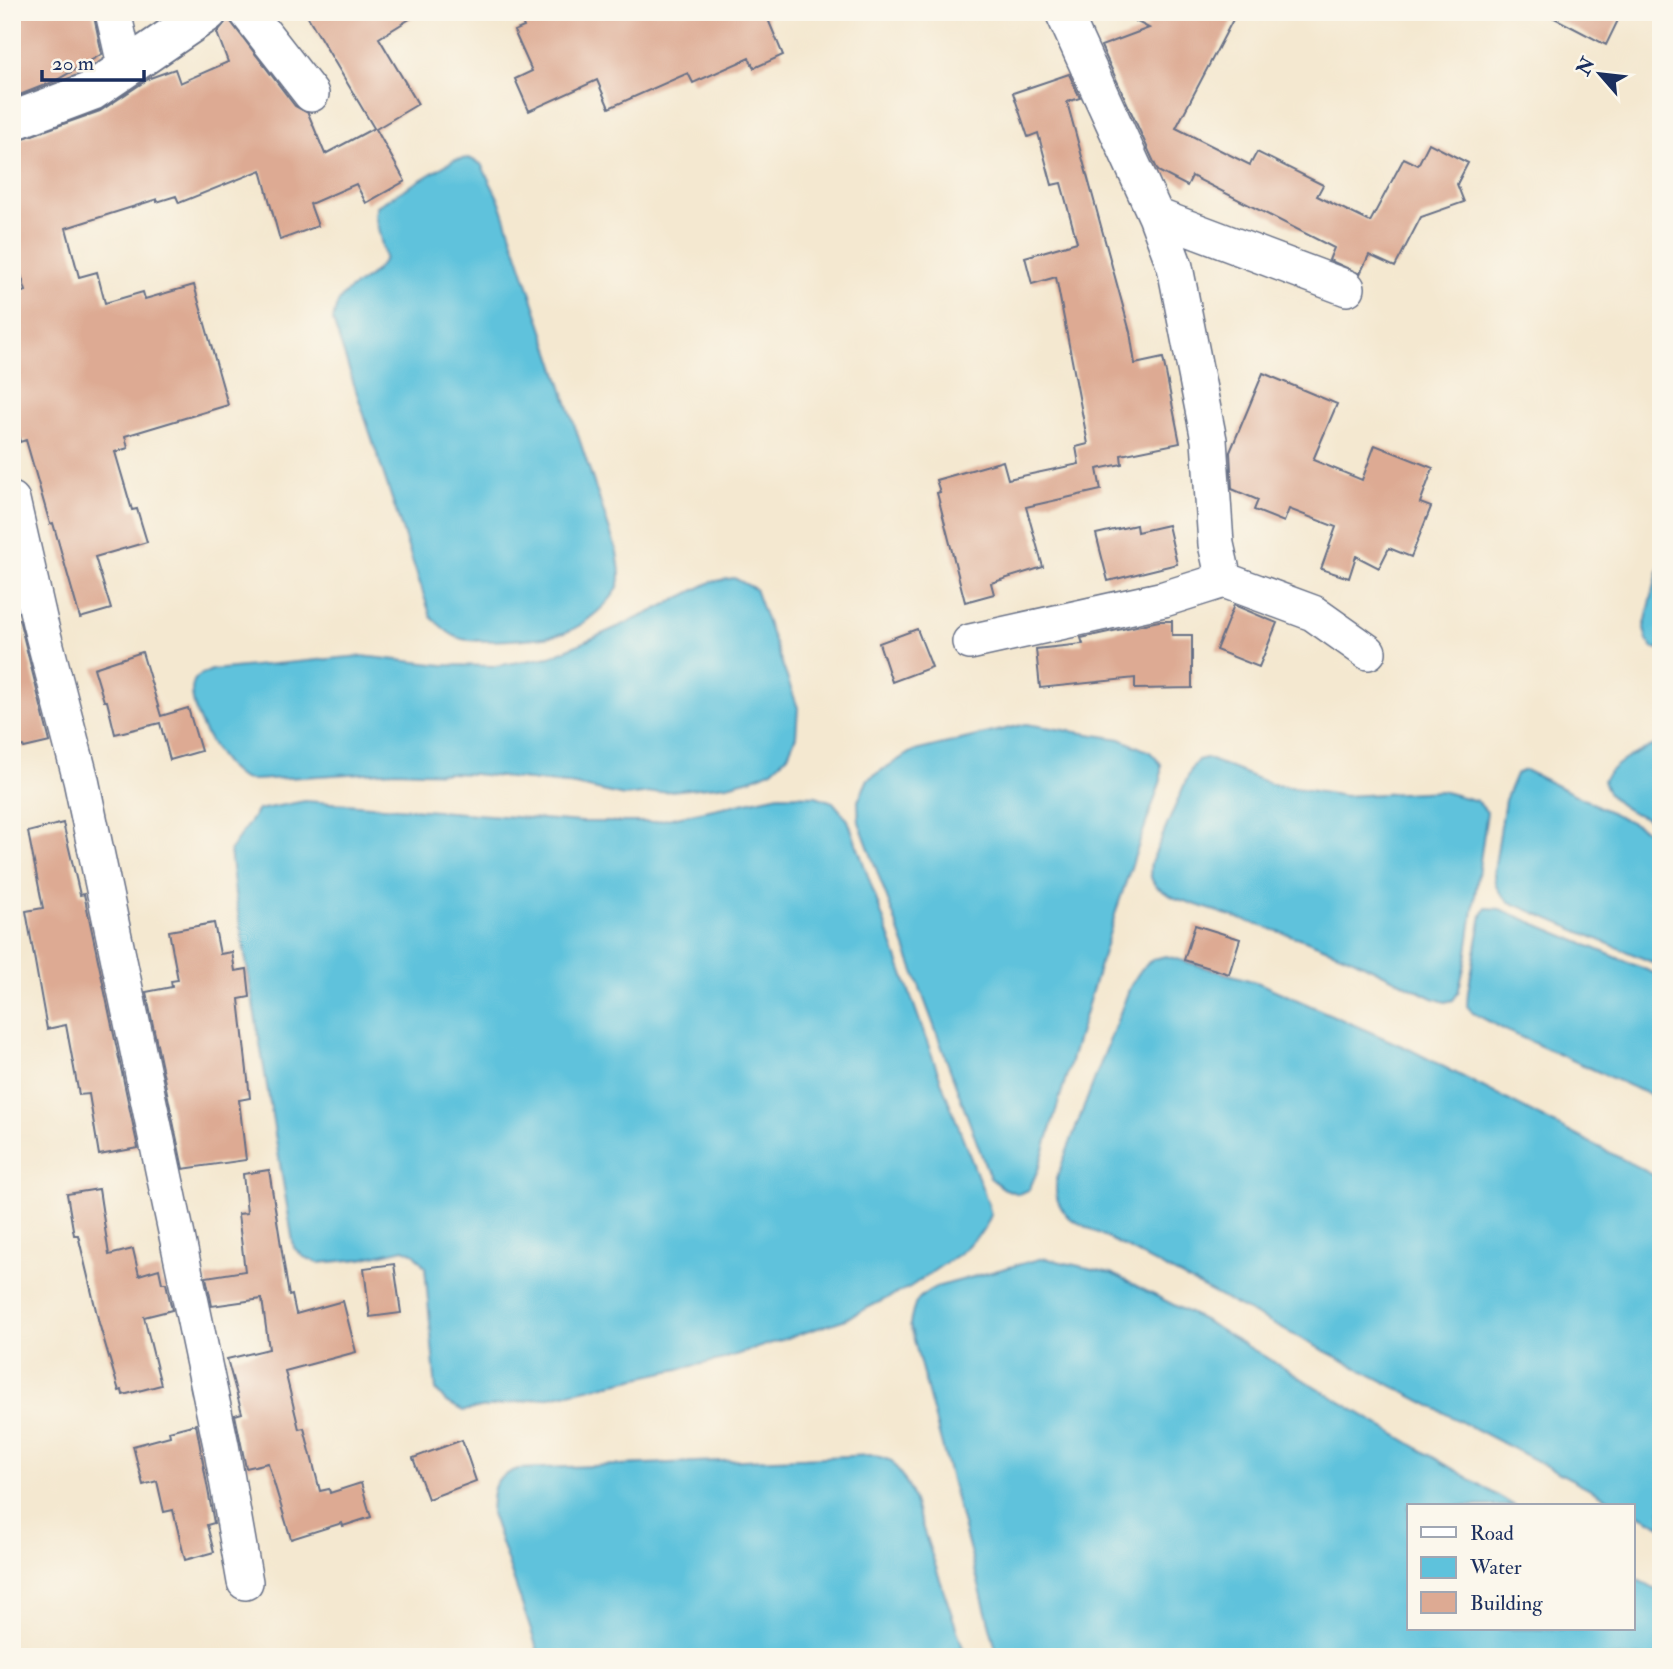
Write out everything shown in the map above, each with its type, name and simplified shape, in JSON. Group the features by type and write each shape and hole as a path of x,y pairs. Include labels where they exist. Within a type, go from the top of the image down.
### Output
{"street":[{"path":"113,12 126,69"},
{"path":"12,121 93,91 208,12"},
{"path":"247,12 311,94"},
{"path":"1063,12 1156,216 1175,267 1209,440 1216,544 1224,580"},
{"path":"1156,216 1347,288"},
{"path":"12,500 40,623 81,780 221,1445 245,1582"},
{"path":"970,642 1164,599 1224,580 1313,613 1368,652"}],"water":[{"path":"469,158 481,164 500,202 617,552 620,572 616,591 596,613 564,633 529,639 462,639 449,633 431,617 333,321 341,298 370,276 385,258 375,215 377,206 454,160"},
{"path":"1661,560 1661,649 1654,649 1647,640 1644,628"},
{"path":"734,578 755,589 798,708 796,736 788,755 772,770 727,785 624,796 575,785 474,774 396,771 246,780 225,763 215,749 205,732 193,700 192,687 197,677 212,670 361,656 443,665 495,666 550,657 711,582"},
{"path":"1026,724 1120,739 1150,752 1161,764 1161,780 1117,908 1039,1167 1029,1190 1018,1194 1003,1188 990,1178 859,822 858,801 868,779 911,752"},
{"path":"1661,742 1661,824 1618,803 1606,789 1603,780 1622,762"},
{"path":"1206,758 1271,784 1345,796 1441,791 1477,801 1487,812 1466,959 1458,993 1453,1000 1445,1002 1433,998 1351,958 1305,940 1175,898 1156,885 1151,876 1151,863 1191,769 1198,760"},
{"path":"1525,770 1661,837 1661,966 1509,902 1499,892 1494,872 1505,800 1516,774"},
{"path":"779,795 816,796 833,802 848,820 944,1089 988,1203 991,1215 984,1230 960,1253 910,1287 843,1320 720,1360 555,1396 463,1411 445,1401 436,1390 425,1267 415,1254 404,1249 361,1259 318,1263 304,1257 294,1248 230,850 258,810 305,801 581,822 653,822"},
{"path":"1486,908 1500,909 1661,976 1661,1100 1473,1013 1467,1006 1468,991 1482,915"},
{"path":"1166,956 1259,983 1411,1050 1661,1179 1661,1526 1634,1512 1634,1504 1619,1504 1069,1218 1057,1199 1057,1177 1130,987 1140,970"},
{"path":"1043,1258 1111,1273 1205,1321 1512,1504 1407,1504 1407,1630 1634,1630 1634,1578 1661,1593 1661,1657 998,1657 910,1325 917,1302 936,1287"},
{"path":"874,1455 892,1461 909,1487 966,1657 540,1657 491,1513 493,1490 503,1476 518,1469"}],"building":[{"path":"12,12 93,12 102,54 55,81 12,98"},
{"path":"305,12 421,12 379,38 418,104 376,129 405,181 366,203 356,184 310,204 318,226 280,240 261,170 179,203 176,196 157,202 157,199 66,228 79,277 97,272 105,303 143,292 145,299 194,285 228,405 125,436 128,448 115,452 132,510 137,509 147,542 95,557 111,609 80,618 26,440 20,442 12,413 12,295 26,291 12,245 12,142 100,111 150,78 175,69 180,83 228,62 217,33 228,18 295,106 308,113 325,154 374,128"},
{"path":"518,12 765,12 783,55 754,68 749,58 693,83 688,73 609,108 597,80 529,111 515,79 532,71 514,31 524,27"},
{"path":"1118,12 1237,12 1176,128 1250,165 1257,152 1323,185 1317,196 1370,222 1404,158 1418,165 1429,143 1468,163 1457,184 1464,202 1421,217 1395,267 1369,255 1360,274 1329,260 1334,248 1192,176 1187,186 1158,171 1101,46 1149,28"},
{"path":"1543,12 1622,12 1606,45"},
{"path":"1069,74 1080,98 1067,102 1130,332 1135,364 1163,358 1180,443 1121,455 1122,464 1097,469 1101,490 1026,507 1043,567 991,583 994,594 965,602 936,480 1003,461 1008,479 1079,464 1076,447 1088,444 1056,277 1032,284 1025,257 1077,242 1061,183 1052,185 1038,133 1028,137 1013,93"},
{"path":"1263,373 1337,404 1313,460 1362,480 1375,445 1433,468 1420,503 1431,507 1411,557 1389,548 1379,568 1356,556 1349,578 1321,569 1336,527 1289,509 1284,522 1254,510 1258,500 1232,489 1230,452"},
{"path":"1136,525 1137,532 1168,525 1177,564 1108,581 1096,534"},
{"path":"1234,605 1277,623 1259,667 1216,650"},
{"path":"19,619 50,742 12,748 12,620"},
{"path":"1159,621 1172,621 1172,635 1192,635 1192,688 1135,689 1135,678 1040,688 1036,649 1083,644 1081,638"},
{"path":"917,629 932,667 892,682 879,643"},
{"path":"142,652 161,716 188,708 201,751 170,760 160,723 115,734 107,701 104,701 94,668"},
{"path":"63,823 80,895 84,894 138,1148 99,1155 89,1094 79,1095 66,1025 47,1029 26,911 43,908 28,832"},
{"path":"214,923 220,954 232,952 235,971 247,969 250,997 239,999 250,1098 239,1100 246,1160 183,1169 146,992 172,987 171,981 178,980 169,931"},
{"path":"1195,925 1240,939 1229,974 1184,960"},
{"path":"269,1170 289,1296 292,1295 296,1314 343,1301 356,1352 285,1371 299,1429 304,1428 320,1491 329,1489 330,1493 361,1483 371,1517 291,1539 268,1463 246,1468 235,1415 242,1413 227,1359 269,1349 262,1299 212,1306 206,1277 245,1271 238,1214 247,1213 243,1174"},
{"path":"99,1189 109,1255 133,1249 139,1275 159,1269 162,1283 166,1283 172,1310 144,1317 161,1385 123,1395 122,1390 119,1391 99,1323 78,1235 74,1235 67,1194"},
{"path":"394,1264 401,1313 370,1317 364,1268"},
{"path":"196,1424 214,1523 207,1525 214,1552 185,1560 173,1510 164,1512 157,1481 143,1485 133,1446 170,1436 169,1431"},
{"path":"462,1440 476,1481 428,1499 413,1458"}]}
